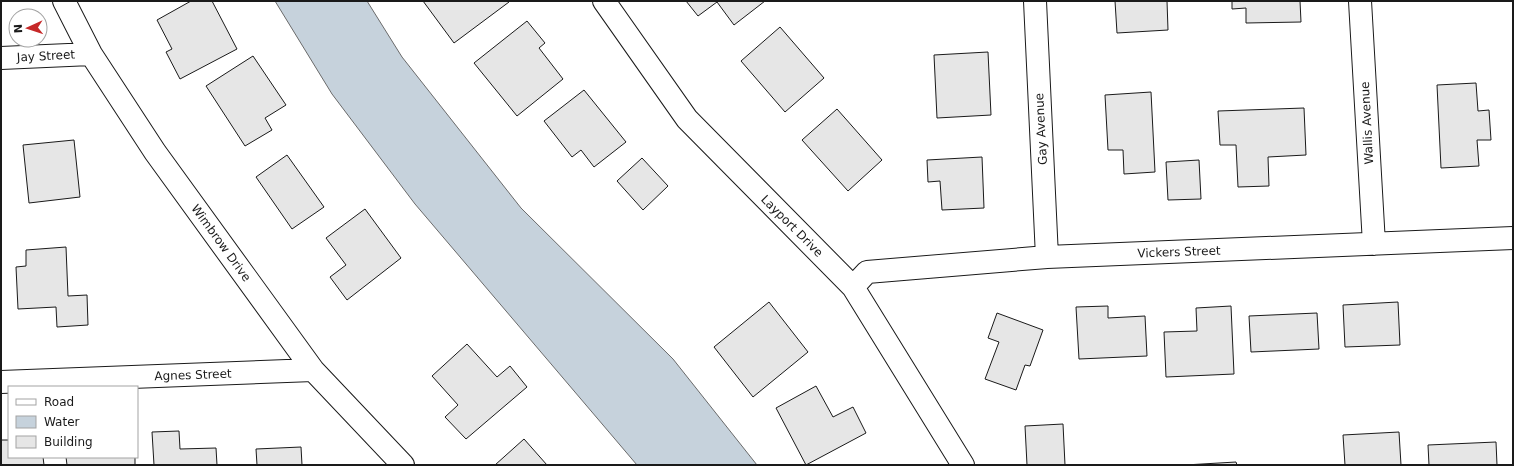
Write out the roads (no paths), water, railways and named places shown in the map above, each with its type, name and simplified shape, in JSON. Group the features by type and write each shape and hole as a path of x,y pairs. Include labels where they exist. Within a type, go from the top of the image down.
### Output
{"street":[{"name":"Wimbrow Drive","path":"64,1 91,54 155,152 313,370 403,465"},
{"name":"Layport Drive","path":"604,1 687,120 853,287 963,465"},
{"name":"Gay Avenue","path":"1035,1 1047,257"},
{"name":"Wallis Avenue","path":"1360,1 1374,244"},
{"name":"Jay Street","path":"1,58 91,54"},
{"name":"Vickers Street","path":"853,287 867,272 1047,257 1513,238"},
{"name":"Agnes Street","path":"1,382 313,370"}],"water":[{"path":"275,1 367,1 402,57 521,208 673,359 757,465 637,465 415,204 332,94"}]}
